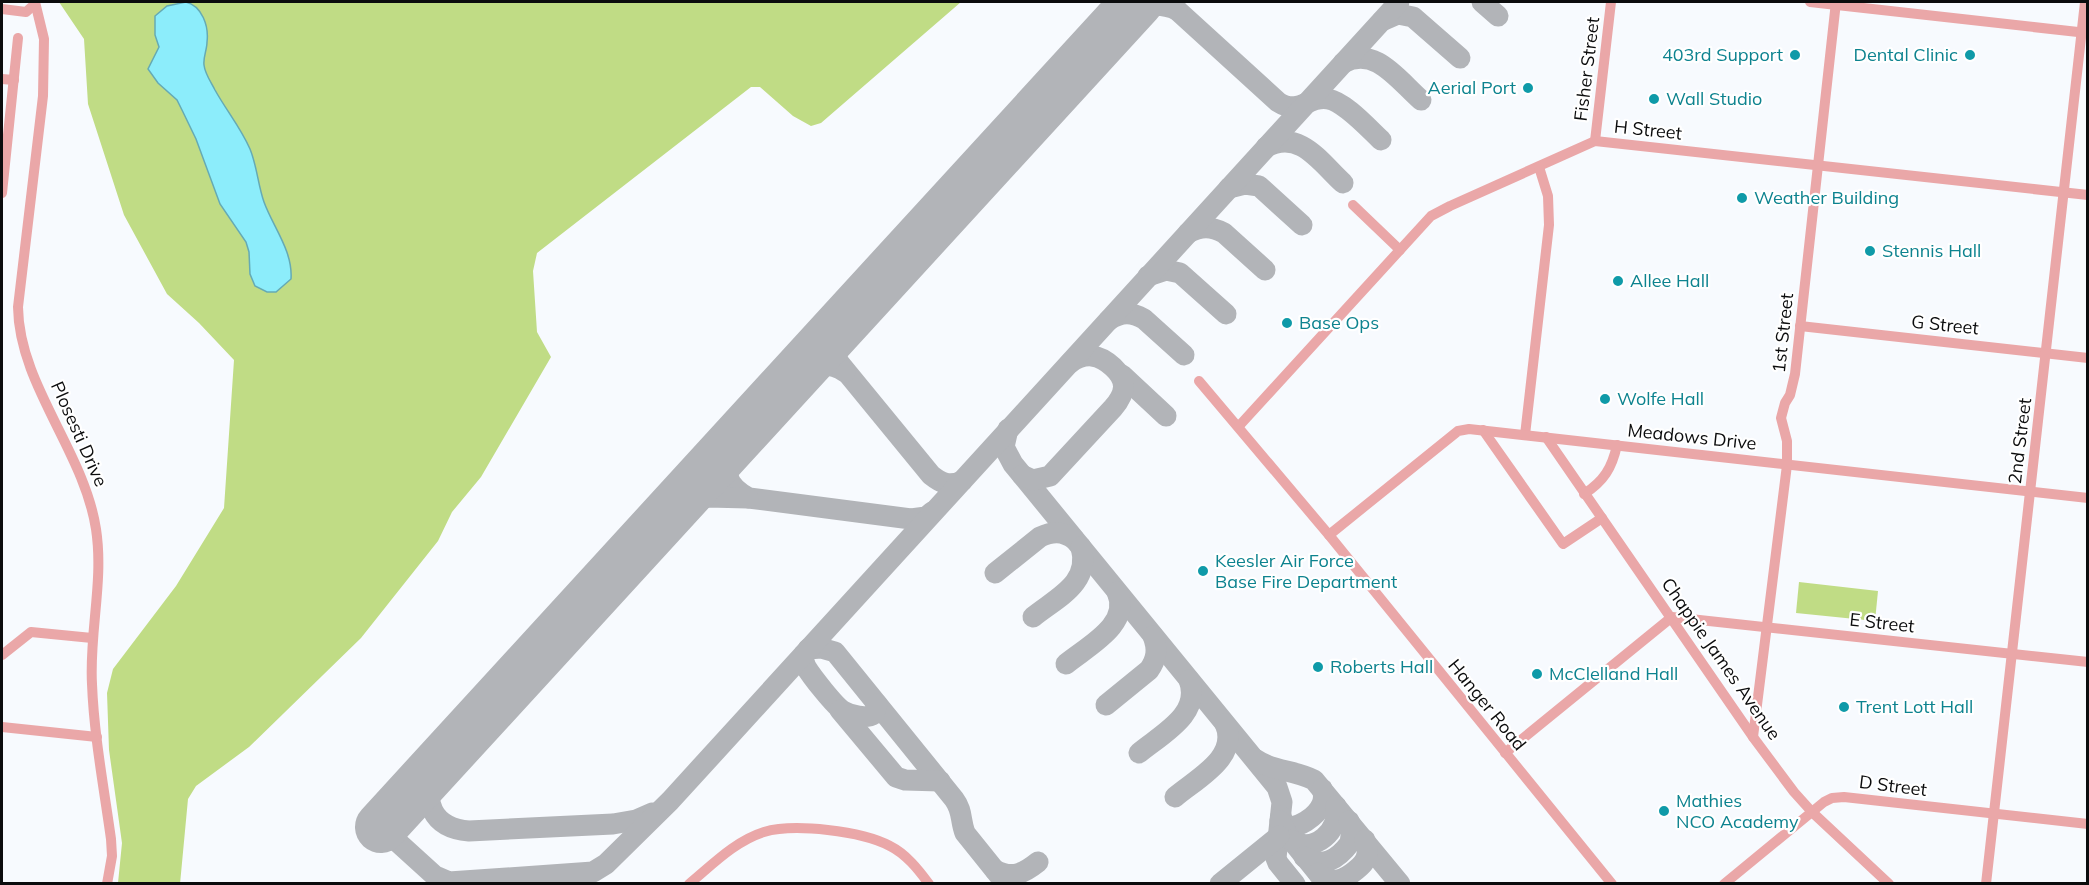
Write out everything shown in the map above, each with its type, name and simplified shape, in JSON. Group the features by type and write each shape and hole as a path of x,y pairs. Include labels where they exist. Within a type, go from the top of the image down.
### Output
{"street":[{"path":"23,2 35,3"},
{"name":"Fisher Street","path":"1595,141 1611,2"},
{"path":"1810,2 1836,3 2084,32"},
{"name":"2nd Street","path":"1986,884 2084,32 2085,2"},
{"path":"2,9 26,12 35,3"},
{"name":"Plosesti Drive","path":"35,3 44,39 44,83 18,306 20,335 28,362 89,496 96,530 98,562 92,638 92,684 112,856 107,884"},
{"name":"1st Street","path":"1754,737 1787,465 1787,441 1781,418 1794,383 1836,3"},
{"path":"2,193 18,38"},
{"path":"2,79 14,80"},
{"name":"H Street","path":"1239,426 1431,216 1595,141 2088,195"},
{"path":"1526,435 1549,225 1548,196 1539,166"},
{"path":"1353,205 1400,250"},
{"name":"G Street","path":"1800,326 2088,358"},
{"name":"Hanger Road","path":"1199,381 1329,535 1609,883"},
{"name":"Meadows Drive","path":"1329,535 1458,431 1469,429 2088,498"},
{"path":"1483,430 1563,544 1602,519"},
{"name":"Chappie James Avenue","path":"1546,437 1794,792 1812,812 1889,884"},
{"path":"1584,494 1605,478 1617,445"},
{"path":"1505,753 1672,617"},
{"name":"E Street","path":"1672,617 2088,662"},
{"path":"2,654 31,632 92,638"},
{"path":"2,727 97,737"},
{"name":"D Street","path":"1724,884 1812,812 1833,798 1844,797 2088,824"},
{"path":"688,884 748,839 764,832 798,828 859,835 875,840 902,854 929,884"}],"green space":[{"path":"59,2 961,2 821,123 811,126 793,116 760,87 751,87 537,253 533,271 537,332 551,357 481,477 452,512 438,541 361,638 249,747 196,786 188,799 180,884 118,883 122,843 109,750 107,693 113,669 176,586 224,508 234,360 167,294 124,215 88,104 84,39"},
{"path":"1799,582 1878,591 1875,621 1796,613"}],"water":[{"path":"186,2 192,4 203,18 207,36 204,62 206,72 250,149 264,202 286,249 291,279 276,292 267,292 255,286 250,274 246,242 220,204 196,139 182,110 177,100 158,83 148,69 159,47 155,35 155,16 167,6"}],"taxiway":[{"path":"1172,2 1177,10 1278,102 1292,107 1321,99 1335,101 1356,116 1381,140"},
{"path":"381,827 435,876 449,882 593,872 606,864 670,801 1399,2"},
{"path":"1482,2 1498,16"},
{"path":"1127,12 1152,5 1177,10"},
{"path":"1382,21 1398,14 1413,17 1460,58"},
{"path":"1343,63 1365,58 1376,62 1395,75 1421,100"},
{"path":"1266,147 1289,142 1299,145 1309,150 1343,183"},
{"path":"1229,188 1245,184 1259,186 1302,225"},
{"path":"1188,233 1206,228 1224,233 1265,270"},
{"path":"1148,276 1166,270 1180,273 1226,314"},
{"path":"1109,320 1122,314 1131,314 1144,319 1184,355"},
{"path":"836,330 832,347 840,364 931,475 945,483 953,484 962,481"},
{"path":"1022,475 1033,480 1050,476 1121,397 1123,382 1118,372 1108,363 1092,356 1081,357 1070,363"},
{"path":"800,370 823,365 845,372"},
{"path":"1122,375 1166,416"},
{"path":"1008,429 1004,447 1013,464 1277,787 1282,802 1276,858 1295,884"},
{"path":"732,441 727,459 727,474 734,487 749,498 911,519 926,517 932,512"},
{"path":"670,510 708,497 748,498"},
{"path":"995,573 1040,537 1057,533 1074,539"},
{"path":"1033,617 1062,596 1077,580 1083,560 1081,547"},
{"path":"1066,664 1096,642 1113,624 1120,604 1117,592"},
{"path":"1106,705 1149,670 1156,654 1153,636"},
{"path":"808,649 821,648 835,652 954,799 959,808 965,833 1006,884"},
{"path":"804,654 804,662 809,672 829,698 843,711 863,717 874,714 877,704"},
{"path":"1139,753 1168,731 1185,713 1192,692 1189,680"},
{"path":"840,710 896,777 905,780 940,781"},
{"path":"1175,797 1204,775 1221,757 1228,736 1225,724"},
{"path":"1255,759 1268,766 1314,780 1400,884"},
{"path":"435,768 429,791 433,811 446,825 456,829 469,831 613,824 636,820 652,813"},
{"path":"1281,816 1284,825 1295,826 1306,821 1322,804 1324,796 1322,789"},
{"path":"1291,840 1300,844 1308,844 1324,838 1334,824 1336,806"},
{"path":"1280,821 1288,836 1326,883"},
{"path":"1304,857 1318,862 1335,858 1350,843 1352,829 1349,821"},
{"path":"1220,884 1279,836"},
{"path":"1318,873 1332,880 1342,879 1351,874 1366,859 1365,840"},
{"path":"995,870 1012,875 1027,870 1038,862"}],"runway":[{"path":"381,827 1137,2"}],"place":[{"name":"403rd Support","path":"1795,55"},
{"name":"Dental Clinic","path":"1970,55"},
{"name":"Aerial Port","path":"1528,88"},
{"name":"Wall Studio","path":"1654,99"},
{"name":"Weather Building","path":"1742,198"},
{"name":"Stennis Hall","path":"1870,251"},
{"name":"Allee Hall","path":"1618,281"},
{"name":"Base Ops","path":"1287,323"},
{"name":"Wolfe Hall","path":"1605,399"},
{"name":"Keesler Air Force Base Fire Department","path":"1203,571"},
{"name":"Roberts Hall","path":"1318,667"},
{"name":"McClelland Hall","path":"1537,674"},
{"name":"Trent Lott Hall","path":"1844,707"},
{"name":"Mathies NCO Academy","path":"1664,811"}]}
